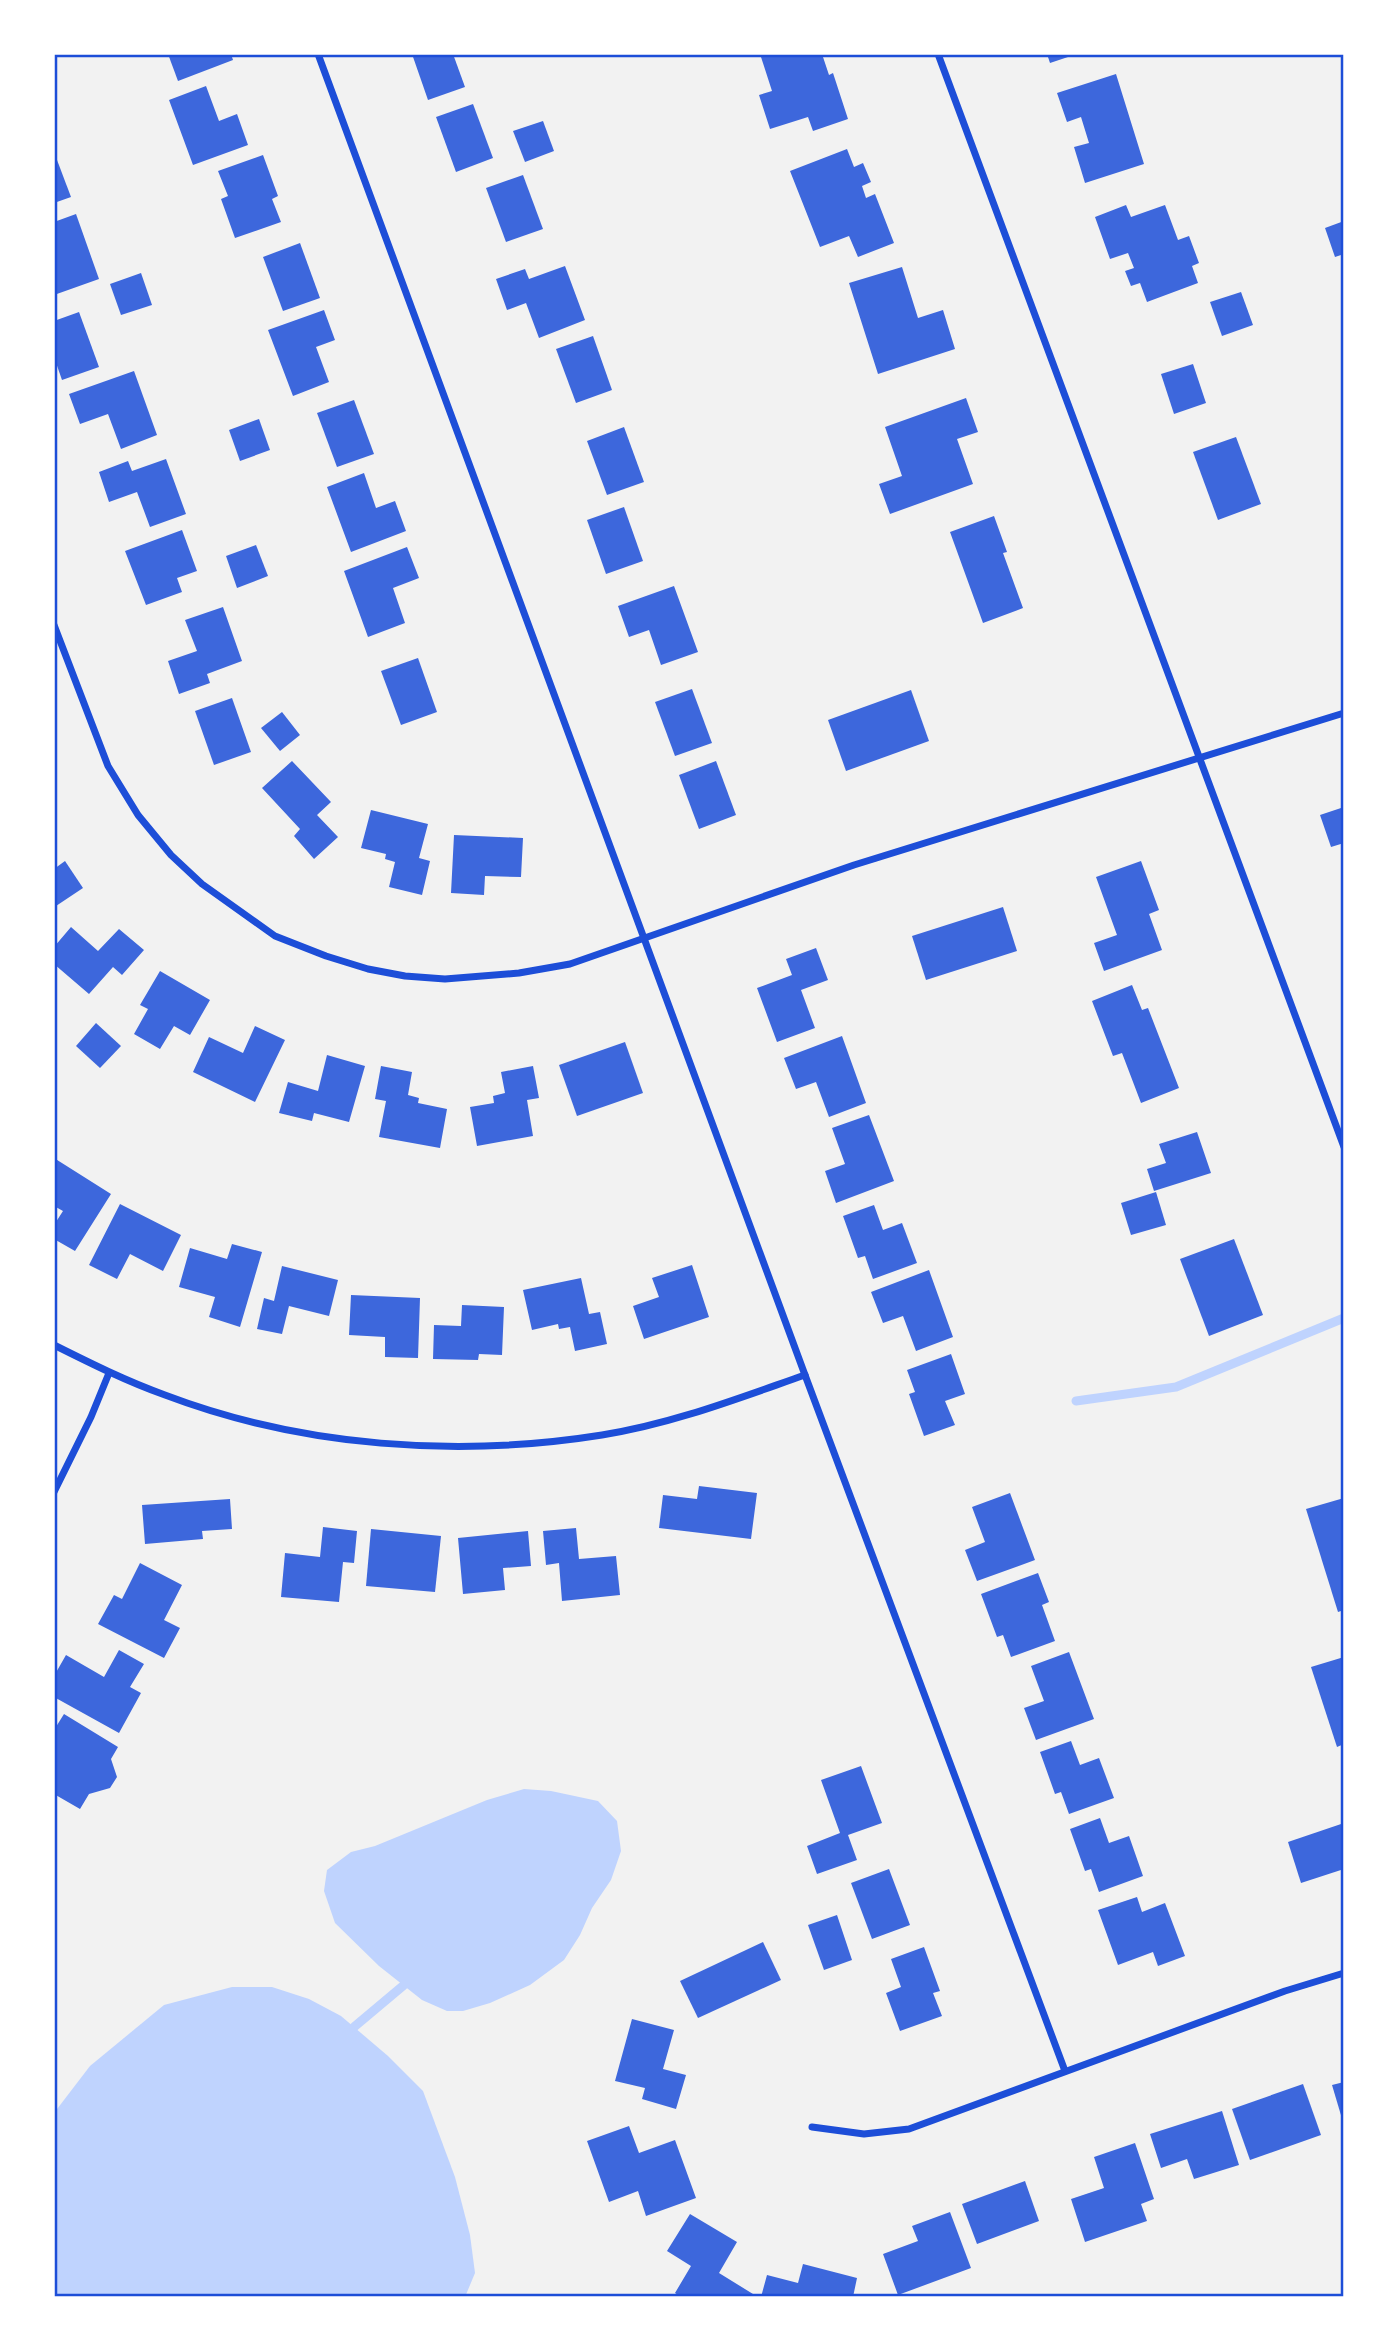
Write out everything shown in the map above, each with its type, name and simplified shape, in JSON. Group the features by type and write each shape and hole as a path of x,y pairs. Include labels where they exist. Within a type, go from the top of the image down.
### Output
{"street":[{"path":"318,54 1065,2071"},
{"path":"937,54 1344,1147"},
{"path":"54,625 108,766 138,815 171,855 202,884 275,936 326,956 368,969 405,976 445,979 519,973 569,964 854,865 1344,713"},
{"path":"54,1345 109,1373 166,1396 238,1419 306,1434 446,1446 524,1444 604,1435 685,1415 805,1375"},
{"path":"54,1492 91,1417 109,1373"},
{"path":"812,2127 864,2134 909,2129 1284,1991 1344,1973"}],"water":[{"path":"524,1789 551,1791 598,1801 617,1821 621,1851 611,1880 592,1908 580,1935 564,1960 530,1985 490,2003 463,2011 447,2011 422,2000 379,1966 335,1923 324,1891 327,1870 351,1852 375,1846 487,1800"},
{"path":"232,1987 272,1987 309,1999 341,2016 388,2056 423,2091 455,2177 470,2235 475,2273 465,2297 54,2297 54,2113 90,2066 164,2005"}],"building":[{"path":"168,54 231,54 233,60 178,81"},
{"path":"412,54 453,54 465,87 428,100"},
{"path":"770,54 822,54 829,75 833,73 848,119 813,131 808,117 770,129 759,95 772,91 761,57"},
{"path":"1047,54 1074,54 1074,55 1050,63"},
{"path":"1116,74 1144,164 1085,183 1074,147 1089,143 1081,117 1067,122 1057,93"},
{"path":"206,86 219,121 237,114 248,145 193,165 169,100"},
{"path":"473,104 493,158 456,172 436,117"},
{"path":"543,121 554,151 525,162 513,131"},
{"path":"847,149 854,167 863,163 871,182 862,186 866,198 875,194 894,243 858,257 849,236 820,247 790,171"},
{"path":"54,152 71,197 54,203"},
{"path":"263,155 278,196 272,199 281,222 235,238 221,199 228,196 218,171"},
{"path":"523,175 543,229 506,242 486,188"},
{"path":"1126,205 1131,217 1165,205 1178,240 1189,236 1199,263 1192,266 1198,283 1147,302 1140,283 1131,286 1125,271 1134,268 1128,253 1110,259 1095,217"},
{"path":"76,214 99,279 54,295 54,222"},
{"path":"1344,221 1344,254 1335,257 1325,228"},
{"path":"300,243 320,298 283,311 263,257"},
{"path":"565,266 585,320 539,338 526,303 507,310 496,279 525,269 529,279"},
{"path":"902,267 918,318 943,310 955,349 878,374 849,283"},
{"path":"141,273 152,305 121,315 110,284"},
{"path":"1241,292 1253,325 1222,336 1210,302"},
{"path":"324,310 335,340 316,347 329,382 293,396 268,330"},
{"path":"79,312 99,367 62,380 54,357 54,321"},
{"path":"593,336 612,390 576,403 556,349"},
{"path":"1193,364 1206,403 1174,414 1161,374"},
{"path":"134,371 157,435 121,449 108,414 80,424 69,394"},
{"path":"966,398 978,432 957,439 973,484 890,514 879,484 902,476 885,427"},
{"path":"354,400 374,454 337,467 317,413"},
{"path":"259,419 270,450 240,461 229,430"},
{"path":"624,427 644,482 607,495 587,441"},
{"path":"1236,437 1261,504 1218,520 1193,452"},
{"path":"166,459 186,514 150,527 137,492 109,502 99,472 128,461 132,471"},
{"path":"364,473 376,508 395,501 406,531 351,552 327,487"},
{"path":"624,507 643,561 606,574 587,520"},
{"path":"994,516 1007,552 1003,553 1023,608 983,623 950,532"},
{"path":"182,530 197,571 177,578 182,592 146,605 125,551"},
{"path":"256,545 268,576 237,588 226,556"},
{"path":"407,547 419,578 393,588 405,623 368,637 344,571"},
{"path":"674,586 698,652 661,665 649,630 629,637 618,606"},
{"path":"223,607 242,661 207,674 210,683 179,694 168,661 197,651 185,620"},
{"path":"418,658 437,712 401,725 381,671"},
{"path":"692,689 712,743 675,756 655,702"},
{"path":"911,690 929,741 846,771 828,720"},
{"path":"232,698 251,752 214,765 195,711"},
{"path":"282,712 300,735 280,751 261,728"},
{"path":"292,761 331,802 317,815 338,837 314,859 294,836 300,829 262,788"},
{"path":"716,761 736,815 699,829 679,775"},
{"path":"1344,807 1344,843 1331,847 1320,815"},
{"path":"371,810 428,824 419,858 430,861 422,895 389,887 395,862 385,859 386,854 361,848"},
{"path":"454,835 523,838 521,877 485,876 484,895 451,893"},
{"path":"65,861 83,888 56,906 54,869"},
{"path":"1141,861 1159,910 1149,914 1162,950 1104,971 1094,943 1117,935 1096,877"},
{"path":"1003,907 1017,951 926,980 912,936"},
{"path":"71,927 98,951 119,929 144,950 122,975 113,967 89,994 54,964 54,947"},
{"path":"816,948 828,980 801,990 815,1028 777,1042 757,988 792,975 786,959"},
{"path":"160,971 210,1000 190,1035 174,1026 160,1049 134,1034 148,1009 140,1005"},
{"path":"1132,985 1142,1010 1148,1008 1179,1088 1141,1103 1122,1053 1113,1056 1092,1001"},
{"path":"96,1023 121,1046 100,1068 76,1046"},
{"path":"255,1026 285,1040 255,1102 193,1072 209,1037 243,1053"},
{"path":"842,1036 866,1103 829,1117 816,1082 796,1089 784,1058"},
{"path":"625,1042 643,1093 577,1116 559,1065"},
{"path":"327,1055 365,1066 349,1122 314,1113 312,1121 279,1113 288,1082 318,1091"},
{"path":"381,1066 412,1072 408,1095 419,1098 418,1103 447,1109 440,1148 379,1137 386,1101 375,1099"},
{"path":"533,1066 539,1098 527,1100 533,1136 477,1146 470,1107 494,1103 493,1096 505,1093 501,1072"},
{"path":"869,1115 894,1181 836,1203 825,1171 845,1164 832,1128"},
{"path":"1197,1132 1211,1173 1154,1191 1147,1169 1166,1163 1159,1144"},
{"path":"54,1158 111,1194 75,1251 54,1239 54,1225 63,1211 54,1206"},
{"path":"1156,1192 1166,1225 1131,1235 1121,1203"},
{"path":"120,1204 181,1235 163,1271 130,1254 117,1279 89,1265"},
{"path":"874,1205 883,1230 902,1223 917,1263 873,1279 865,1256 858,1258 843,1216"},
{"path":"1234,1239 1263,1315 1209,1336 1180,1259"},
{"path":"232,1244 262,1252 240,1327 209,1317 215,1297 179,1287 190,1248 227,1259"},
{"path":"692,1265 709,1317 644,1339 633,1306 659,1297 652,1278"},
{"path":"282,1266 338,1280 329,1316 289,1306 282,1334 257,1329 264,1298 274,1301"},
{"path":"929,1270 953,1337 916,1351 903,1316 883,1323 871,1292"},
{"path":"581,1278 589,1314 600,1312 607,1344 575,1351 570,1327 559,1329 558,1324 532,1330 523,1290"},
{"path":"351,1295 420,1298 418,1358 385,1357 385,1337 349,1335"},
{"path":"462,1305 504,1307 502,1355 479,1354 478,1360 433,1359 434,1325 461,1326"},
{"path":"951,1354 965,1394 945,1401 955,1425 924,1436 909,1394 915,1392 907,1370"},
{"path":"699,1486 757,1493 751,1539 659,1528 663,1495 697,1499"},
{"path":"1010,1493 1035,1560 977,1581 965,1550 985,1542 972,1507"},
{"path":"1344,1498 1344,1610 1338,1612 1306,1509"},
{"path":"230,1499 232,1529 202,1531 203,1539 145,1544 142,1505"},
{"path":"323,1527 357,1531 354,1563 343,1562 339,1602 281,1597 285,1553 320,1557"},
{"path":"576,1528 579,1559 616,1556 620,1595 562,1601 559,1563 546,1565 543,1531"},
{"path":"371,1529 441,1536 435,1592 366,1586"},
{"path":"528,1531 531,1566 503,1568 505,1590 463,1594 458,1538"},
{"path":"140,1563 182,1585 164,1620 180,1628 164,1658 98,1624 114,1595 122,1599"},
{"path":"1038,1573 1049,1602 1042,1605 1055,1641 1011,1657 1003,1635 997,1637 981,1594"},
{"path":"119,1650 144,1664 130,1687 141,1693 119,1733 54,1697 54,1676 66,1655 104,1677"},
{"path":"1069,1652 1094,1719 1036,1740 1024,1708 1044,1701 1031,1666"},
{"path":"1344,1657 1344,1744 1337,1747 1311,1667"},
{"path":"64,1714 118,1747 111,1759 117,1777 110,1788 89,1794 80,1809 54,1794 54,1730"},
{"path":"1071,1741 1080,1765 1099,1758 1114,1798 1069,1814 1061,1792 1055,1794 1040,1752"},
{"path":"861,1766 882,1823 848,1835 857,1860 817,1874 807,1846 840,1833 821,1780"},
{"path":"1100,1818 1109,1843 1129,1836 1143,1876 1099,1892 1091,1869 1085,1871 1070,1829"},
{"path":"1344,1823 1344,1869 1301,1883 1288,1842"},
{"path":"889,1869 910,1925 872,1939 851,1883"},
{"path":"1137,1897 1142,1912 1165,1903 1185,1956 1158,1966 1153,1952 1118,1965 1098,1910"},
{"path":"837,1915 852,1960 824,1970 808,1925"},
{"path":"763,1942 781,1980 698,2018 680,1981"},
{"path":"924,1947 940,1991 933,1993 942,2016 900,2031 886,1993 901,1987 891,1959"},
{"path":"632,2019 674,2030 663,2069 686,2075 676,2109 642,2099 645,2088 615,2081"},
{"path":"1344,2082 1344,2122 1343,2122 1332,2085"},
{"path":"1303,2084 1321,2135 1250,2160 1232,2109"},
{"path":"1222,2111 1239,2165 1194,2179 1187,2159 1161,2168 1150,2134"},
{"path":"629,2126 639,2153 675,2140 696,2198 646,2216 638,2191 609,2202 587,2141"},
{"path":"1135,2143 1154,2199 1141,2204 1147,2221 1085,2242 1071,2199 1104,2188 1094,2157"},
{"path":"1025,2181 1039,2221 977,2244 962,2204"},
{"path":"950,2212 971,2268 898,2295 883,2254 918,2241 912,2226"},
{"path":"690,2214 737,2242 719,2273 753,2294 752,2297 681,2297 675,2293 691,2266 667,2251"},
{"path":"803,2264 857,2278 853,2297 761,2297 767,2275 798,2283"}],"waterway":[{"path":"1076,1401 1176,1387 1344,1318"},
{"path":"354,2027 404,1985"}]}
